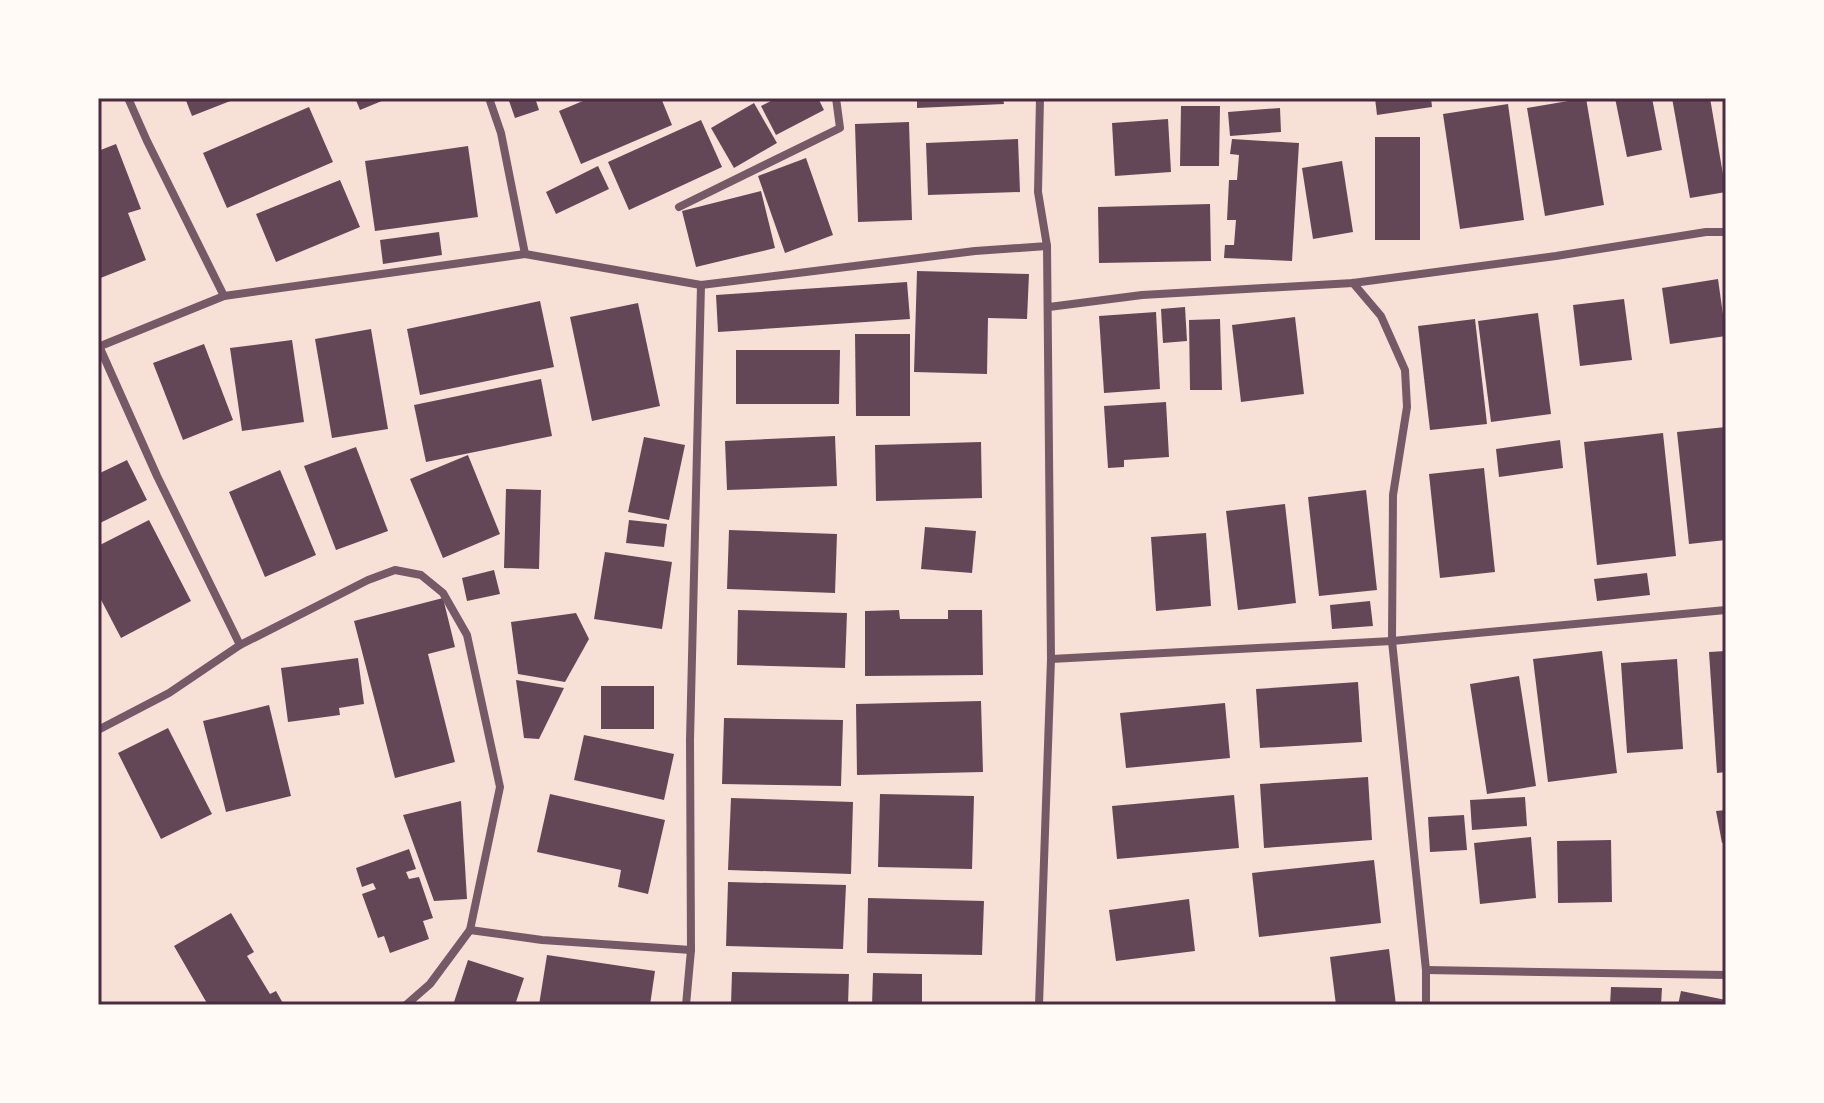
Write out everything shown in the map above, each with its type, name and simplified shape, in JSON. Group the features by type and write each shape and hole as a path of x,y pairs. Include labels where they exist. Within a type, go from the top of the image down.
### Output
{"street":[{"path":"128,98 224,296"},
{"path":"489,98 501,133 525,254"},
{"path":"679,207 840,128 836,98"},
{"path":"1039,1005 1051,659 1047,471 1049,307 1047,246 1038,192 1040,98"},
{"path":"1049,307 1142,295 1353,283 1706,232 1726,232"},
{"path":"240,645 157,476 99,346 224,296 525,254 701,285 975,251 1047,246"},
{"path":"1353,283 1381,316 1405,370 1407,407 1393,495 1392,641 1426,970 1426,1005"},
{"path":"686,1005 691,950 690,740 701,285"},
{"path":"98,730 169,693 240,645 368,580 395,570 421,575 443,593 467,635 500,787 470,930 430,984 406,1005"},
{"path":"1051,659 1392,641 1726,610"},
{"path":"470,930 542,940 691,950"},
{"path":"1426,970 1726,975"}],"building":[{"path":"185,98 238,98 192,116"},
{"path":"355,98 389,98 360,110"},
{"path":"508,98 535,98 539,110 515,118"},
{"path":"590,98 661,98 672,125 581,164 559,111"},
{"path":"777,98 818,98 824,110 776,135 761,106"},
{"path":"917,98 1003,98 1004,104 917,108"},
{"path":"1375,98 1431,98 1432,107 1377,115"},
{"path":"1586,98 1604,205 1545,216 1527,108"},
{"path":"1615,98 1652,98 1662,150 1627,157"},
{"path":"1672,98 1710,98 1726,192 1690,198"},
{"path":"754,103 777,143 734,168 711,128"},
{"path":"1508,104 1524,220 1460,229 1443,114"},
{"path":"1181,106 1220,106 1219,166 1180,166"},
{"path":"309,107 333,162 227,208 203,153"},
{"path":"1280,108 1281,132 1230,136 1228,112"},
{"path":"1168,119 1171,172 1115,176 1112,123"},
{"path":"701,120 722,167 629,210 608,162"},
{"path":"909,122 912,220 858,222 855,124"},
{"path":"1375,137 1420,137 1420,240 1375,240"},
{"path":"1018,139 1020,192 928,195 926,143"},
{"path":"1232,139 1299,143 1292,261 1224,258 1225,245 1234,245 1236,220 1227,220 1229,180 1237,180 1239,155 1230,154"},
{"path":"116,144 141,209 128,213 146,260 98,279 98,151"},
{"path":"468,146 478,217 375,231 365,161"},
{"path":"806,158 833,235 785,253 758,176"},
{"path":"1342,161 1353,232 1313,239 1302,168"},
{"path":"598,166 609,189 556,214 546,192"},
{"path":"340,180 360,227 276,262 256,214"},
{"path":"761,191 775,248 696,267 682,211"},
{"path":"1210,204 1211,261 1099,263 1098,207"},
{"path":"439,232 442,255 383,264 380,240"},
{"path":"917,271 1029,274 1027,319 988,318 987,374 914,372"},
{"path":"1718,279 1726,336 1670,344 1662,288"},
{"path":"907,282 910,319 718,332 716,295"},
{"path":"1624,299 1632,360 1580,366 1573,305"},
{"path":"540,301 554,367 420,395 407,329"},
{"path":"638,303 660,406 592,421 570,317"},
{"path":"1185,307 1187,341 1163,343 1161,309"},
{"path":"1156,312 1160,389 1104,393 1099,316"},
{"path":"1538,313 1551,414 1491,422 1478,321"},
{"path":"1295,317 1304,394 1241,402 1232,325"},
{"path":"1220,319 1222,390 1190,390 1189,320"},
{"path":"1475,319 1487,424 1430,430 1418,326"},
{"path":"371,329 388,429 332,438 315,339"},
{"path":"855,334 910,334 910,416 856,416"},
{"path":"292,340 304,422 242,431 230,348"},
{"path":"204,344 233,420 183,440 153,363"},
{"path":"736,350 840,350 839,404 736,404"},
{"path":"541,379 552,436 426,462 414,405"},
{"path":"1166,402 1169,457 1124,460 1124,467 1108,468 1104,406"},
{"path":"1726,427 1726,540 1689,544 1677,432"},
{"path":"1663,433 1676,556 1597,565 1584,442"},
{"path":"835,436 837,486 727,490 725,441"},
{"path":"644,437 685,445 669,520 628,512"},
{"path":"1560,440 1563,468 1499,477 1496,449"},
{"path":"981,442 982,498 876,501 875,445"},
{"path":"356,447 388,531 336,550 304,466"},
{"path":"468,455 500,534 443,558 410,479"},
{"path":"127,460 147,500 98,524 98,474"},
{"path":"1484,468 1495,572 1440,578 1429,474"},
{"path":"280,470 316,555 265,577 229,492"},
{"path":"506,489 541,490 539,569 504,568"},
{"path":"1366,490 1377,590 1319,596 1308,497"},
{"path":"1285,504 1296,603 1238,610 1226,511"},
{"path":"149,520 191,601 121,638 98,594 98,546"},
{"path":"629,520 667,524 664,547 626,543"},
{"path":"925,527 976,531 972,573 921,569"},
{"path":"729,530 837,534 835,593 727,589"},
{"path":"1206,533 1211,606 1156,611 1151,537"},
{"path":"605,552 672,562 662,629 594,619"},
{"path":"494,570 500,594 467,601 462,578"},
{"path":"1647,573 1650,595 1597,601 1594,579"},
{"path":"443,598 455,647 428,654 455,762 395,778 354,621"},
{"path":"1370,601 1373,626 1332,629 1330,605"},
{"path":"738,610 847,613 845,668 737,665"},
{"path":"899,610 900,619 948,619 948,610 982,610 983,675 865,676 865,611"},
{"path":"576,613 589,639 565,682 518,674 511,622"},
{"path":"1602,651 1617,773 1548,782 1533,659"},
{"path":"1726,651 1726,772 1717,773 1709,652"},
{"path":"358,658 364,704 339,708 340,715 288,722 281,668"},
{"path":"1677,659 1683,749 1627,753 1621,663"},
{"path":"1519,676 1536,786 1487,794 1470,684"},
{"path":"516,680 564,688 539,739 524,738"},
{"path":"1358,682 1362,742 1260,748 1256,689"},
{"path":"601,686 654,686 654,729 601,729"},
{"path":"981,701 983,772 857,775 856,704"},
{"path":"1225,703 1230,758 1126,768 1120,713"},
{"path":"269,705 291,796 226,812 203,721"},
{"path":"724,718 843,720 841,786 722,784"},
{"path":"168,728 212,814 161,839 118,753"},
{"path":"584,735 674,754 664,800 574,780"},
{"path":"1368,777 1372,840 1264,848 1260,784"},
{"path":"550,794 665,820 648,894 618,887 621,870 537,852"},
{"path":"880,794 974,796 972,869 878,867"},
{"path":"1234,795 1239,848 1117,859 1112,806"},
{"path":"1525,797 1527,826 1472,830 1470,800"},
{"path":"731,798 853,802 851,874 728,870"},
{"path":"461,801 467,899 434,901 403,815"},
{"path":"1726,810 1726,842 1722,843 1716,811"},
{"path":"1464,815 1467,850 1430,852 1428,817"},
{"path":"1531,837 1536,898 1480,904 1474,843"},
{"path":"1611,840 1612,902 1558,903 1557,841"},
{"path":"409,849 416,869 406,872 409,879 419,877 433,918 423,921 429,939 390,953 384,936 378,938 362,894 376,889 373,883 362,887 356,868"},
{"path":"1374,860 1381,923 1259,937 1252,873"},
{"path":"728,882 846,885 843,949 726,946"},
{"path":"868,898 984,901 982,955 867,953"},
{"path":"1189,899 1195,951 1116,961 1109,910"},
{"path":"231,913 254,952 247,956 270,994 276,991 284,1005 208,1005 174,946"},
{"path":"1389,949 1396,1005 1336,1005 1330,957"},
{"path":"547,955 655,971 650,1005 539,1005"},
{"path":"468,960 524,978 515,1005 453,1005"},
{"path":"732,972 849,974 848,1005 731,1005"},
{"path":"873,973 922,974 922,1005 872,1005"},
{"path":"1611,987 1662,988 1661,1005 1610,1005"},
{"path":"1681,991 1726,1000 1726,1005 1678,1005"}]}
